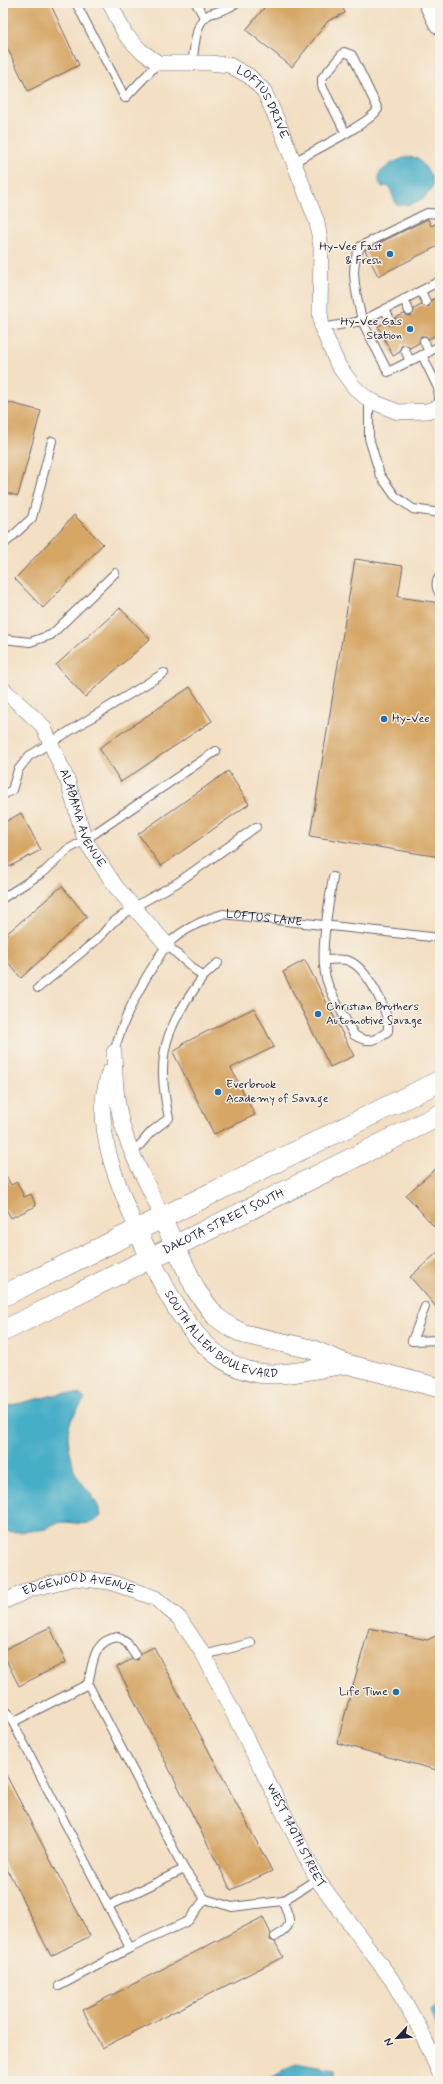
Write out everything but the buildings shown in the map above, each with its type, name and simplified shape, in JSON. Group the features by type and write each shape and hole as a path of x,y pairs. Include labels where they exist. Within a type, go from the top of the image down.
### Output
{"highway":[{"path":"430,3 440,23"}],"main road":[{"path":"3,1296 440,1081"},
{"name":"DAKOTA STREET SOUTH","path":"5,1330 440,1115"}],"street":[{"path":"110,3 126,34 140,50 158,63"},
{"name":"LOFTUS DRIVE","path":"158,63 192,64 209,62 229,65 249,76 264,91 308,196 317,222 321,248 320,312 322,328 338,365 354,386 369,400"},
{"path":"369,400 398,412 427,411 440,408"},
{"name":"ALABAMA AVENUE","path":"3,688 43,726 68,782 85,840 116,887 167,944"},
{"name":"LOFTUS LANE","path":"114,1052 116,1094 125,1136 151,1190 162,1218"},
{"name":"LOFTUS LANE","path":"110,1067 103,1100 103,1128 109,1157 137,1230"},
{"name":"SOUTH ALLEN BOULEVARD","path":"162,1218 196,1290 215,1316 230,1327 244,1334 311,1348 347,1364 440,1388"},
{"name":"SOUTH ALLEN BOULEVARD","path":"137,1230 177,1309 191,1330 207,1347 239,1368 258,1373 286,1374 347,1364"},
{"name":"EDGEWOOD AVENUE","path":"3,1602 31,1589 75,1578 110,1582 155,1598"},
{"name":"WEST 140TH STREET","path":"155,1598 179,1618 204,1655 317,1879 392,1980 420,2029 440,2074"}],"lane":[{"path":"76,3 125,98 158,63"},
{"path":"196,3 204,18"},
{"path":"192,64 198,28 204,18 208,14 222,11 236,3"},
{"path":"294,162 375,115 378,109 352,55 344,52 322,78 322,86 345,132"},
{"path":"440,214 427,213 361,246 356,259 355,280 362,321 388,372 440,346"},
{"path":"322,328 362,321 440,281"},
{"path":"420,291 426,302"},
{"path":"404,299 409,311"},
{"path":"385,309 390,320"},
{"path":"424,341 425,354 438,388 440,408"},
{"path":"405,350 410,361"},
{"path":"369,400 369,438 380,475 395,496 413,509 440,513"},
{"path":"3,545 32,518 52,441"},
{"path":"3,639 30,642 51,635 115,573"},
{"path":"440,576 436,583 440,594"},
{"path":"3,795 12,790 18,770 29,756 51,744 164,673"},
{"path":"3,898 45,871 68,850 216,751"},
{"path":"38,988 99,938 112,923 134,907 177,883 256,827"},
{"path":"324,960 348,960 364,972 386,1012 389,1023 388,1031 377,1040 363,1041 354,1035 326,978 324,960 326,926 332,877"},
{"name":"LOFTUS LANE","path":"110,1067 130,1007 167,944 199,922 223,914 440,938"},
{"path":"167,944 203,977"},
{"path":"133,1153 151,1132 169,1118 163,1091 162,1061 169,1033 184,1003 203,977 218,963"},
{"path":"425,1307 412,1341 440,1340"},
{"path":"135,1655 127,1643 118,1637 109,1638 101,1644 95,1653 88,1684 184,1869 205,1899 232,1907 283,1901 317,1879"},
{"path":"204,1655 251,1643"},
{"path":"13,1722 88,1684"},
{"path":"3,1708 13,1722 130,1948"},
{"path":"108,1906 184,1869"},
{"path":"59,1986 130,1948 188,1921 205,1899"},
{"path":"275,1937 287,1930 290,1922 283,1901"}],"water":[{"path":"406,157 418,158 430,173 432,185 430,191 421,200 408,205 401,205 396,204 389,186 382,187 379,182 379,173 392,163"},
{"path":"63,1393 79,1394 85,1399 69,1426 68,1439 75,1472 94,1499 100,1510 101,1516 90,1523 84,1524 66,1522 53,1524 46,1529 19,1532 3,1531 3,1407"},
{"path":"440,2002 440,2036 431,2012"},
{"path":"297,2063 336,2070 332,2081 266,2081"}],"place":[{"name":"Hy-Vee Fast & Fresh","path":"390,254"},
{"name":"Hy-Vee Gas Station","path":"410,329"},
{"name":"Hy-Vee","path":"384,719"},
{"name":"Christian Brothers Automotive Savage","path":"318,1014"},
{"name":"Everbrook Academy of Savage","path":"218,1092"},
{"name":"Life Time","path":"396,1692"}]}
